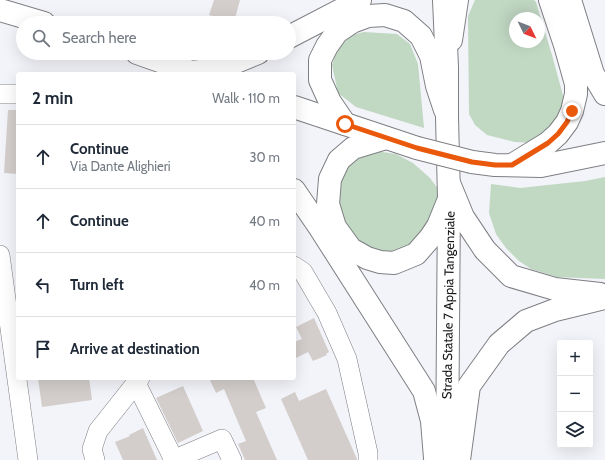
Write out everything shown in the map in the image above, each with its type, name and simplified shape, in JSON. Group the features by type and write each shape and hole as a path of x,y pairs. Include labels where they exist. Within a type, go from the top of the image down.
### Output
{"main road":[{"path":"296,33 360,0"},
{"path":"444,0 447,67 447,117"},
{"path":"447,67 457,0"},
{"path":"512,165 548,143 558,134 567,122 572,111 576,94 576,84 550,0"},
{"path":"570,0 593,74 605,94"},
{"path":"0,10 20,16"},
{"path":"345,124 330,102 320,80 320,60 336,32 352,22 368,16 384,14 404,21 421,36 431,56 437,86 447,117"},
{"path":"157,60 190,72"},
{"path":"200,72 219,69 241,60"},
{"path":"296,108 417,148 472,162 495,165 541,166 604,154"},
{"name":"Strada Statale 7 Appia Tangenziale","path":"439,459 447,412 449,190 447,117"},
{"path":"386,138 354,148 339,160 330,178 328,204 335,227 351,250 367,258 380,262 394,263 416,254 438,226 449,190"},
{"path":"449,190 463,217 485,250 511,276 555,289 605,296"},
{"path":"296,193 424,391 432,421 439,459"},
{"path":"460,460 469,386 499,344 526,321 555,310 605,296"}],"street":[{"path":"0,94 16,94"},
{"path":"0,255 16,372"},
{"path":"296,267 303,272 326,313 347,359 368,453 368,460"},
{"path":"17,380 28,460"},
{"path":"95,460 92,449 98,431 138,380 174,460 222,439 232,460"}],"green space":[{"path":"475,0 534,0 539,12 509,12 509,48 545,48 545,32 564,99 559,119 533,143 515,142 487,135 475,125 469,114 468,16"},
{"path":"364,32 397,34 410,44 418,64 424,128 356,107 338,93 332,65 337,49 352,35"},
{"path":"369,150 396,154 413,163 430,178 441,193 433,222 410,252 389,255 367,249 351,237 337,217 333,189 344,166"},
{"path":"605,177 605,279 557,277 531,269 519,261 506,248 496,234 489,213 491,184 520,188 585,181"}],"building":[{"path":"214,0 240,0 236,16 209,15"},
{"path":"8,110 16,110 16,174 4,173"},
{"path":"314,318 329,352 326,354 327,355 313,361 308,352 296,358 296,341 302,339 296,327"},
{"path":"38,380 89,380 92,400 42,407"},
{"path":"210,380 254,380 266,408 256,412 277,460 245,460 238,444 246,441 224,389 216,393"},
{"path":"183,386 203,431 178,443 156,398"},
{"path":"326,389 357,460 308,460 281,399 295,392 299,401"},
{"path":"143,428 157,460 123,460 115,442 130,436 129,435"}],"route":[{"path":"345,124 417,148 472,162 495,165 512,165 548,143 558,134 567,122 572,111"}]}
